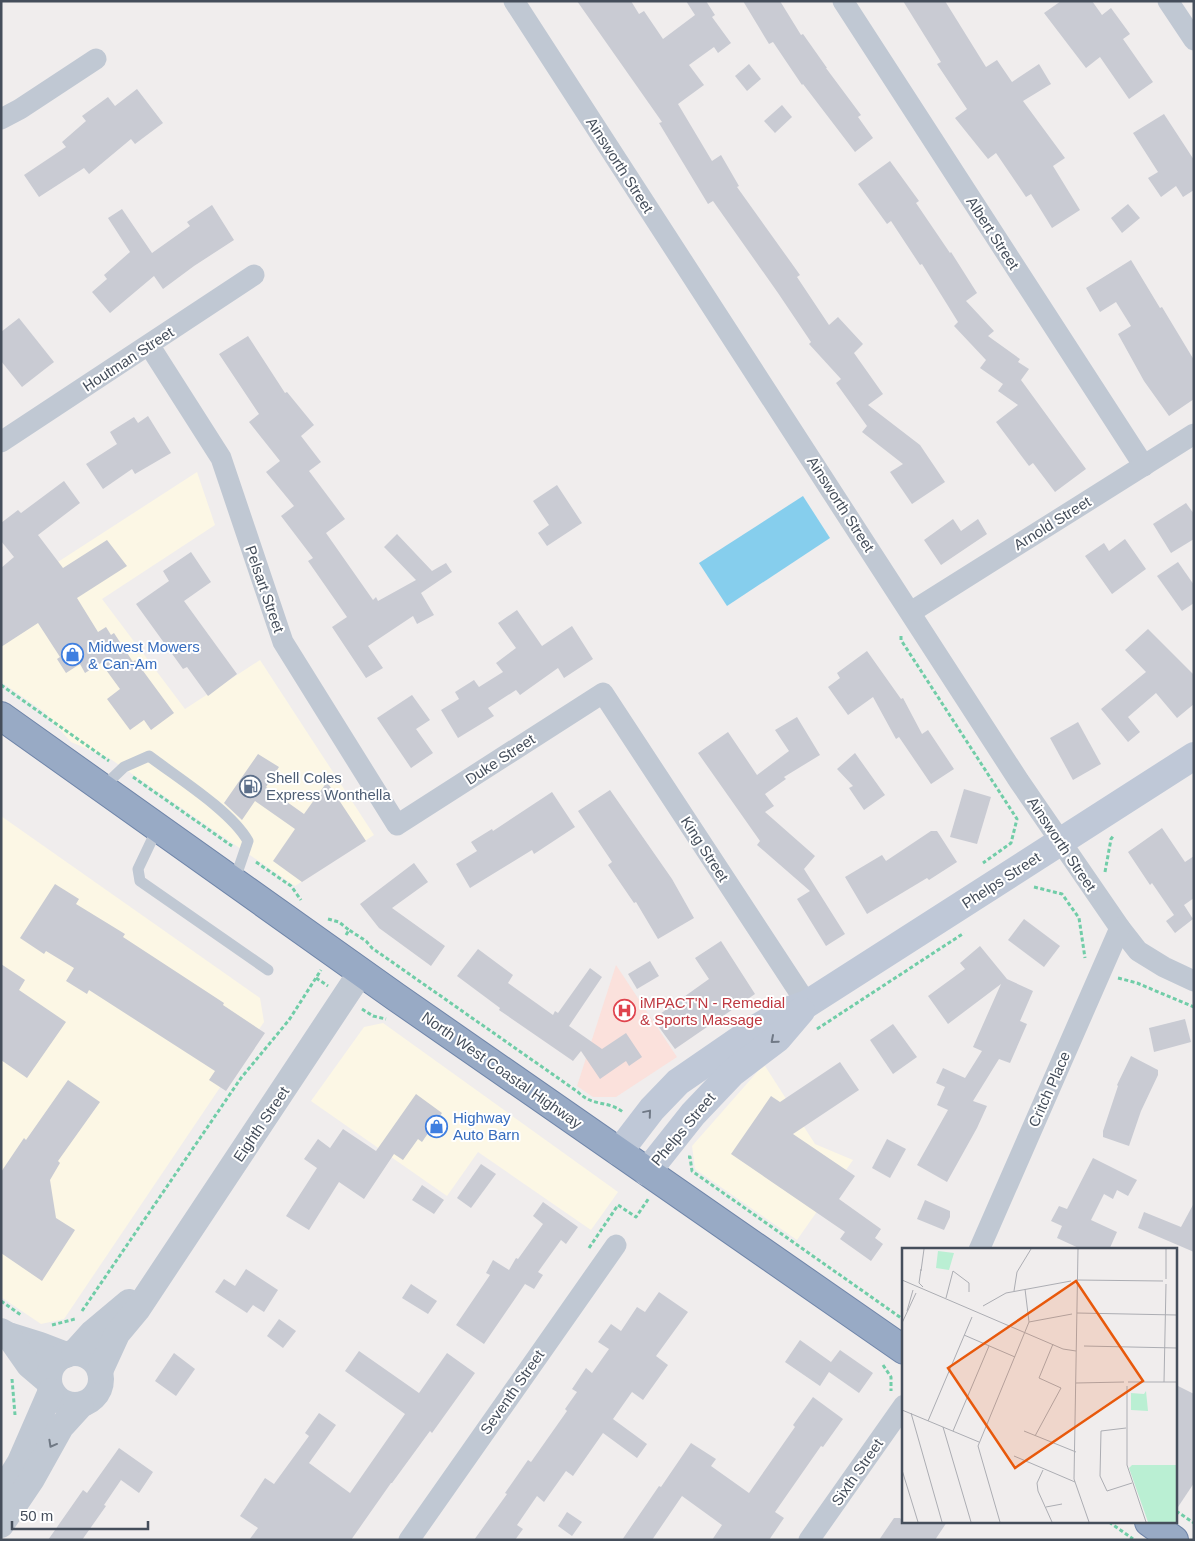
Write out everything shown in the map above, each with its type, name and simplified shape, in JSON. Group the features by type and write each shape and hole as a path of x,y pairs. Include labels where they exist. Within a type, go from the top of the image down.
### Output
{"highway":[{"name":"North West Coastal Highway","path":"1,716 108,776 158,827 234,882 902,1349"},
{"name":"North West Coastal Highway","path":"1,722 108,776"},
{"path":"1152,1524 1174,1540"}],"main road":[{"name":"Phelps Street","path":"619,1152 652,1109 678,1082 755,1029 782,1013 807,1004 1194,756"},
{"name":"Phelps Street","path":"647,1172 693,1114 732,1073 778,1038 807,1004"}],"street":[{"name":"Ainsworth Street","path":"514,1 1060,842 1138,951 1164,967 1194,980"},
{"name":"Albert Street","path":"843,1 1144,466"},
{"path":"1168,1 1194,40"},
{"path":"1,119 20,109 96,59"},
{"name":"Houtman Street","path":"1,442 254,276"},
{"name":"Pelsart Street","path":"149,345 221,458 283,642 397,825"},
{"name":"Arnold Street","path":"910,612 1194,434"},
{"name":"Duke Street","path":"397,825 603,693"},
{"name":"King Street","path":"603,693 807,1004"},
{"name":"Critch Place","path":"980,1248 1120,928"},
{"name":"Eighth Street","path":"100,1370 117,1334 137,1310 361,972"},
{"name":"Seventh Street","path":"408,1540 616,1245"},
{"name":"Eighth Street","path":"70,1354 159,1275"},
{"path":"4,1333 70,1354 82,1354 89,1357 100,1370 102,1379 100,1388 90,1402 73,1406 64,1403 57,1398 50,1386 4,1333"},
{"path":"1,1493 20,1462 50,1386 50,1373 59,1359 70,1354"},
{"path":"1,1525 32,1479 61,1427 81,1405"},
{"name":"Sixth Street","path":"809,1540 902,1408"}],"lane":[{"path":"108,776 124,766 149,756 204,797 242,830 248,841 234,882"},
{"path":"158,827 138,868 140,881 268,970"}],"path":[{"path":"1,685 108,776"},
{"path":"141,783 234,848"},
{"path":"1102,874 1105,873 1112,839 1115,834"},
{"path":"260,865 291,886 300,899 307,904"},
{"path":"1028,890 1035,886 1062,894 1079,918 1086,959 1090,963"},
{"path":"1067,901 1072,896"},
{"path":"322,914 329,920 339,922 380,954 584,1098 592,1102 614,1106 620,1110"},
{"path":"346,934 349,930"},
{"path":"811,1033 968,930"},
{"path":"46,1327 77,1319 241,1078 290,1020 316,978"},
{"path":"1120,979 1137,983 1194,1007"},
{"path":"689,1152 692,1171 902,1319"},
{"path":"684,1157 690,1157"},
{"path":"10,1374 16,1409 15,1422"},
{"path":"1178,1512 1194,1524"},
{"path":"1112,1524 1134,1540"}],"shaded area":[{"path":"197,472 215,525 102,599 185,709 260,660 374,835 295,886 109,758 71,742 43,711 1,682 1,574 13,591"},
{"path":"1,816 260,998 264,1022 64,1319 41,1324 1,1297"},
{"name":"iMPACT'N - Remedial & Sports Massage","path":"616,965 677,1057 616,1097 593,1097 577,1086"},
{"name":"Highway Auto Barn","path":"383,1023 618,1192 591,1230 478,1152 447,1196 311,1101 364,1027"},
{"path":"765,1066 815,1144 853,1160 797,1240 695,1169 692,1146 759,1070"}],"water":[{"path":"803,496 830,538 727,606 699,563"}],"building":[{"path":"577,1 631,1 639,14 644,11 663,39 695,15 686,1 706,1 715,15 712,17 731,43 718,53 714,47 689,65 704,85 678,104 712,161 721,155 739,186 737,187 800,275 797,277 829,325 838,317 863,344 854,353 883,394 868,405 920,445 945,482 912,504 890,472 903,464 862,432 867,426 836,383 841,379 809,344 811,342 713,201 708,204 659,123 662,122"},
{"path":"743,1 780,1 801,35 803,34 861,115 858,117 873,138 855,152 802,85 773,42 769,44"},
{"path":"903,1 945,1 986,67 997,60 1012,82 1039,64 1051,84 1023,101 1065,158 1053,166 1080,210 1052,228 1031,194 1026,197 996,153 988,159 955,118 967,109 937,64 941,62"},
{"path":"1061,1 1092,1 1102,15 1111,8 1130,34 1123,39 1153,82 1129,99 1100,57 1086,68 1044,13"},
{"path":"749,64 761,79 747,91 735,76"},
{"path":"137,89 163,123 135,144 131,139 89,174 84,168 39,197 24,175 66,147 62,142 86,121 82,116 108,97 115,106"},
{"path":"782,105 792,117 775,133 764,121"},
{"path":"1164,114 1194,160 1194,190 1183,197 1176,186 1161,197 1148,178 1158,172 1133,133"},
{"path":"890,161 919,201 916,203 977,293 966,301 994,331 988,336 1020,359 1018,362 1029,369 1021,380 1086,469 1055,492 1033,463 1029,466 996,422 1018,405 998,391 1003,384 980,368 986,360 954,326 958,322 922,264 920,265 891,221 887,224 858,184"},
{"path":"1128,204 1140,218 1122,233 1111,218"},
{"path":"212,205 234,240 163,289 154,276 110,313 92,292 107,279 104,275 130,252 108,218 122,209 152,253 190,226 187,222"},
{"path":"1131,260 1194,360 1194,399 1169,416 1144,381 1118,334 1131,326 1116,302 1100,312 1086,288"},
{"path":"19,318 54,362 22,387 1,361 1,332"},
{"path":"248,336 285,393 287,392 314,425 301,436 321,462 309,471 345,519 326,533 373,600 376,597 378,601 416,580 384,547 397,534 432,571 446,563 452,572 421,593 434,615 417,624 413,616 368,646 383,668 366,678 332,627 347,617 308,561 313,558 281,516 294,506 266,472 280,461 249,422 259,414 219,354"},
{"path":"148,416 171,453 135,474 132,469 103,489 86,464 117,444 110,432 134,417 138,423"},
{"path":"64,481 80,503 38,535 63,568 107,540 127,566 77,598 98,632 106,627 111,635 114,633 133,662 135,660 174,713 151,730 144,720 130,730 107,699 120,689 101,663 85,673 80,664 66,673 57,659 60,657 38,623 1,647 1,568 14,557 1,541 1,523 18,510 21,513"},
{"path":"557,485 582,523 547,546 538,533 549,525 533,501"},
{"path":"1186,503 1194,514 1194,539 1171,553 1153,524"},
{"path":"953,519 961,531 978,519 987,534 941,565 924,540"},
{"path":"1125,539 1146,569 1112,594 1085,556 1104,543 1109,551"},
{"path":"191,552 211,582 184,601 237,674 208,696 187,667 183,669 136,604 169,581 163,571"},
{"path":"1178,562 1194,585 1194,603 1182,611 1157,576"},
{"path":"517,610 542,646 572,626 593,659 564,678 558,668 520,695 516,690 488,708 494,716 458,738 441,710 459,699 455,692 474,680 479,687 503,672 496,663 516,648 498,623"},
{"path":"1148,629 1194,675 1194,704 1177,718 1156,693 1128,717 1140,732 1128,742 1101,709 1146,672 1125,650"},
{"path":"867,651 901,699 903,698 922,734 928,730 954,769 931,784 899,737 896,739 873,697 848,715 828,687 840,678 837,673"},
{"path":"412,695 430,720 416,729 433,753 411,768 377,718"},
{"path":"797,717 820,755 784,777 786,779 765,794 774,806 765,812 815,856 804,869 845,934 826,946 797,899 810,891 757,845 760,841 698,753 728,732 757,775 789,751 775,730"},
{"path":"1078,722 1101,764 1073,780 1050,738"},
{"path":"855,753 885,795 864,810 849,788 853,786 837,769"},
{"path":"258,754 279,767 266,787 304,814 327,782 366,841 302,882 273,861 295,829 255,801 242,820 224,803"},
{"path":"964,789 991,797 977,844 950,837"},
{"path":"610,790 672,879 694,918 658,939 636,902 634,903 608,865 612,862 578,811"},
{"path":"552,792 575,827 534,854 532,850 470,888 456,864 477,851 471,842 492,829 493,831"},
{"path":"1162,828 1185,862 1194,856 1194,898 1184,905 1193,919 1175,933 1166,921 1174,915 1152,883 1150,885 1128,852"},
{"path":"931,831 937,831 957,862 929,880 927,878 867,914 845,877 882,855 886,861"},
{"path":"414,863 428,882 392,908 445,946 431,966 379,928 360,904"},
{"path":"55,884 79,899 76,904 125,934 123,937 224,1003 223,1005 265,1033 226,1091 209,1080 215,1071 89,990 87,994 66,981 74,968 46,951 44,954 20,938"},
{"path":"1024,919 1060,946 1044,967 1008,940"},
{"path":"721,941 755,994 675,1049 653,1019 709,979 695,958"},
{"path":"980,946 1007,979 1033,991 1020,1021 1027,1024 1010,1063 999,1059 973,1101 987,1106 947,1182 917,1165 948,1110 937,1105 945,1087 936,1083 943,1068 965,1078 982,1051 973,1047 1001,984 948,1024 928,996 965,969 960,963"},
{"path":"478,949 513,975 508,983 553,1015 555,1011 558,1013 590,968 602,977 569,1026 602,1049 626,1033 642,1057 629,1066 626,1061 600,1079 581,1051 573,1061 499,1010 500,1008 457,976"},
{"path":"650,961 659,976 637,989 628,974"},
{"path":"1,964 25,980 19,990 66,1022 27,1078 1,1060"},
{"path":"1185,1019 1191,1042 1154,1052 1149,1028"},
{"path":"893,1024 917,1057 893,1074 870,1040"},
{"path":"1131,1056 1158,1070 1158,1075 1141,1111 1129,1146 1103,1137 1103,1131 1117,1085"},
{"path":"840,1062 859,1090 793,1134 855,1176 839,1199 881,1229 875,1238 883,1244 871,1261 840,1239 845,1232 731,1154 771,1096 780,1102"},
{"path":"68,1080 100,1102 58,1161 60,1163 50,1180 56,1218 75,1230 42,1281 1,1253 1,1172"},
{"path":"416,1094 442,1113 422,1142 418,1139 403,1160 394,1154 364,1199 339,1182 309,1230 286,1216 317,1168 304,1159 318,1139 330,1148 343,1129 376,1151"},
{"path":"887,1139 906,1149 890,1178 872,1168"},
{"path":"1093,1158 1137,1180 1128,1196 1117,1190 1113,1199 1104,1194 1091,1220 1117,1232 1110,1248 1079,1248 1057,1238 1062,1226 1051,1221 1059,1206 1067,1209"},
{"path":"481,1164 496,1174 471,1208 457,1198"},
{"path":"422,1185 444,1200 434,1214 412,1200"},
{"path":"925,1200 950,1211 950,1217 944,1230 917,1219"},
{"path":"543,1202 578,1227 566,1244 561,1240 538,1272 543,1275 534,1289 525,1284 484,1344 456,1325 490,1275 486,1273 493,1260 509,1270 516,1258 518,1259 543,1224 533,1216"},
{"path":"1194,1203 1194,1252 1138,1228 1144,1212 1181,1227"},
{"path":"246,1269 278,1290 264,1312 253,1305 247,1313 215,1292 224,1279 235,1286"},
{"path":"411,1284 437,1301 428,1314 402,1298"},
{"path":"659,1292 688,1312 656,1356 668,1365 643,1400 632,1392 613,1419 647,1444 637,1458 603,1433 573,1476 566,1471 544,1502 537,1496 517,1525 523,1529 515,1540 474,1540 507,1494 505,1493 528,1460 531,1462 567,1411 565,1409 577,1392 572,1389 586,1368 592,1373 609,1349 598,1342 611,1324 621,1331 637,1307 645,1312"},
{"path":"279,1319 296,1331 283,1348 267,1336"},
{"path":"800,1340 831,1362 840,1350 873,1373 859,1393 829,1372 820,1386 785,1362"},
{"path":"359,1351 419,1393 447,1353 475,1373 432,1433 430,1431 391,1483 351,1540 249,1540 258,1528 240,1516 265,1478 274,1484 309,1436 305,1433 319,1413 336,1425 309,1463 350,1493 405,1414 345,1371"},
{"path":"174,1353 195,1369 176,1396 155,1381"},
{"path":"1178,1386 1194,1394 1194,1483 1178,1507"},
{"path":"813,1397 843,1419 823,1447 821,1446 775,1512 784,1518 769,1540 712,1540 722,1525 682,1496 652,1540 622,1540 691,1443 716,1459 711,1466 749,1493 795,1427 793,1425"},
{"path":"119,1448 153,1472 139,1493 121,1480 104,1505 106,1506 82,1540 48,1540 83,1490 87,1493"},
{"path":"567,1512 582,1522 572,1536 558,1526"},
{"path":"894,1518 900,1518 902,1524 946,1524 935,1540 879,1540"}],"place":[{"name":"Midwest Mowers & Can-Am","path":"72,655"},
{"name":"Shell Coles Express Wonthella","path":"250,786"},
{"name":"iMPACT'N - Remedial & Sports Massage","path":"624,1011"},
{"name":"Highway Auto Barn","path":"437,1126"}]}
